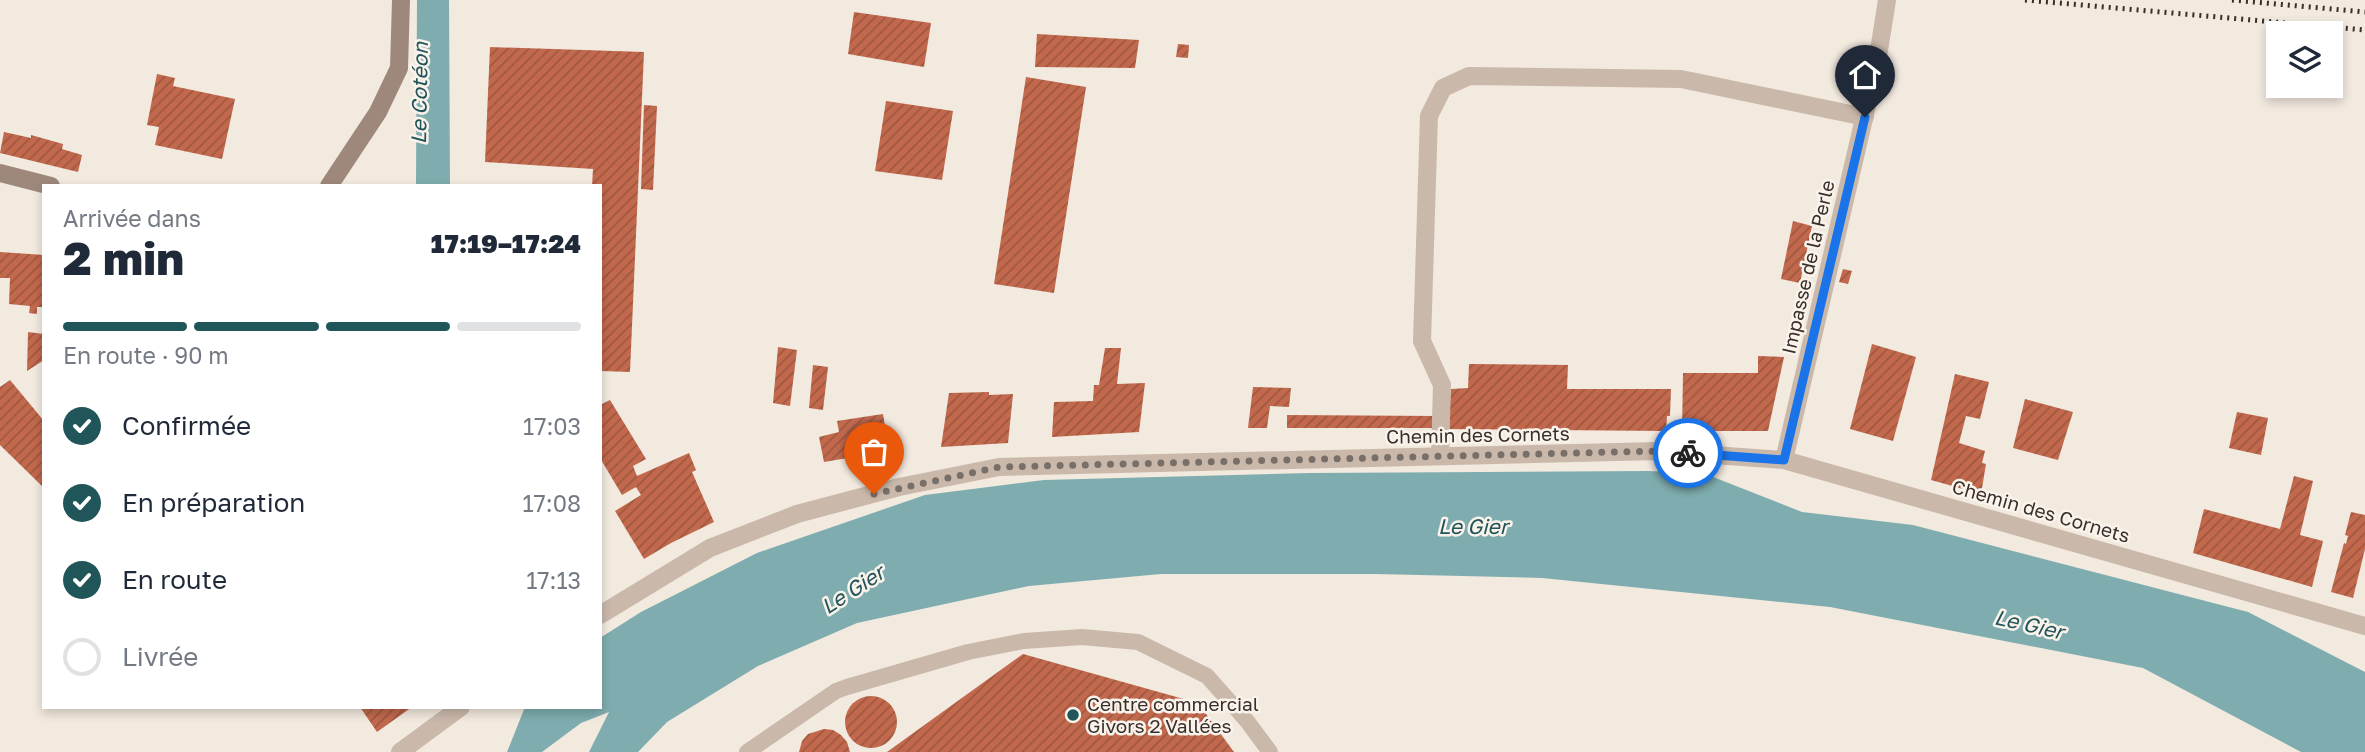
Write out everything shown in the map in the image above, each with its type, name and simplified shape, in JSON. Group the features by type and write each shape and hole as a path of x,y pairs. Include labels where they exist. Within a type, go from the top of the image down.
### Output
{"street":[{"path":"330,184 378,112 399,68 401,0"},
{"name":"Impasse de la Perle","path":"1784,460 1865,117 1884,31 1887,0"},
{"path":"1440,456 1442,386 1422,341 1429,116 1443,88 1469,75 1681,79 1865,117"},
{"path":"0,173 43,184"},
{"name":"Chemin des Cornets","path":"602,614 710,548 797,514 899,487 999,467 1658,451 1784,460 2365,625"},
{"path":"400,752 458,709"}],"lane":[{"path":"747,752 836,691 968,652 1024,641 1082,637 1138,642 1207,676 1270,752"}],"water":[{"name":"Le Cotéon","path":"417,0 449,0 450,184 416,184"},
{"name":"Le Gier","path":"1310,473 1703,473 1802,512 1913,525 2248,612 2365,672 2365,752 2301,752 2143,668 1830,607 1542,578 1377,574 1161,574 1029,586 857,623 758,666 667,722 638,752 589,752 609,712 581,723 542,752 507,752 524,709 602,709 602,637 641,612 757,553 925,495 1044,480"}],"building":[{"path":"854,12 931,23 924,67 848,54"},
{"path":"1037,34 1139,40 1135,68 1035,67"},
{"path":"1178,44 1189,45 1188,58 1176,57"},
{"path":"490,47 644,52 630,372 602,371 602,184 592,184 593,169 485,162"},
{"path":"157,74 175,78 173,86 235,99 222,159 155,145 159,127 147,125"},
{"path":"1026,77 1086,87 1054,293 994,284"},
{"path":"886,101 953,111 942,180 875,171"},
{"path":"644,105 657,106 653,190 641,189"},
{"path":"4,132 31,138 31,135 63,144 62,149 82,155 78,172 0,153"},
{"path":"1793,221 1812,226 1800,283 1781,279"},
{"path":"0,252 42,255 42,307 37,307 37,314 29,313 30,306 9,304 10,278 0,278"},
{"path":"1843,269 1852,271 1848,284 1839,282"},
{"path":"28,332 42,334 42,361 27,371"},
{"path":"1872,344 1916,357 1893,441 1850,429"},
{"path":"778,347 797,350 790,406 773,403"},
{"path":"1105,348 1121,348 1117,384 1145,383 1139,432 1052,437 1054,402 1093,401 1094,385 1099,385"},
{"path":"1758,356 1784,357 1768,431 1682,431 1683,373 1758,373"},
{"path":"1469,364 1568,365 1567,389 1671,389 1670,416 1667,416 1666,431 1448,429 1451,389 1468,388"},
{"path":"813,365 828,367 823,410 809,408"},
{"path":"1955,374 1989,382 1980,419 1966,416 1959,443 1985,451 1982,463 1986,464 1981,494 1931,480"},
{"path":"10,380 42,419 42,486 0,445 0,387"},
{"path":"1253,387 1291,388 1289,407 1270,406 1267,428 1248,428"},
{"path":"989,392 989,395 1013,394 1008,443 941,447 949,393"},
{"path":"2025,399 2073,412 2058,460 2013,448"},
{"path":"610,400 646,459 633,466 637,476 689,453 696,470 692,472 714,522 644,559 615,511 641,495 636,487 622,495 602,461 602,404"},
{"path":"2237,412 2268,418 2261,455 2229,448"},
{"path":"883,414 889,451 824,462 819,437 839,432 837,421"},
{"path":"1287,415 1435,416 1434,428 1287,428"},
{"path":"2294,476 2313,481 2300,535 2323,541 2312,587 2193,553 2204,509 2280,529"},
{"path":"2351,512 2365,515 2365,549 2353,598 2331,592 2348,536 2345,535"},
{"name":"Centre commercial Givors 2 Vallées","path":"1023,654 1198,703 1234,752 887,752"},
{"path":"871,696 881,698 889,704 895,712 895,732 889,740 881,746 871,748 861,746 853,740 847,732 845,722 847,712 853,704 861,698"},
{"path":"361,709 409,709 377,732"},
{"path":"824,729 841,735 850,752 799,752 802,741 808,734"}],"railway":[{"path":"2025,0 2365,30"},
{"path":"2232,0 2365,12"}],"way so far":[{"path":"874,494 999,467 1658,451 1688,453"}],"place":[{"name":"Centre commercial Givors 2 Vallées","path":"1073,715"}],"route":[{"path":"1688,453 1784,460 1865,117"}]}
